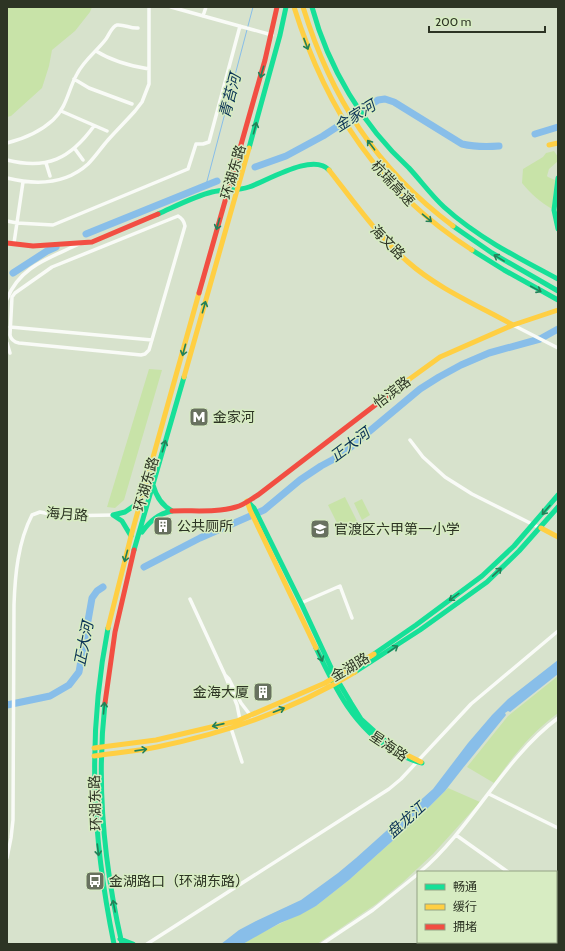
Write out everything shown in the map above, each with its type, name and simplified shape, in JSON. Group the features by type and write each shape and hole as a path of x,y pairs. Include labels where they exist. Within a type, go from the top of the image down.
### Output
{"main road":[{"name":"环湖东路","path":"114,944 104,894 94,807 95,726 107,632 131,536 272,35 277,7"},
{"name":"环湖东路","path":"121,941 111,892 104,841 102,806 102,747 107,678 114,633 138,537 238,189 280,36 286,7"},
{"name":"杭瑞高速","path":"294,7 312,59 336,109 360,145 390,182 419,210 458,242 503,270 558,300"},
{"name":"杭瑞高速","path":"303,7 320,55 338,95 364,136 396,176 424,204 464,234 498,257 558,291"},
{"path":"312,7 328,52 358,107 377,136 409,168 437,200 459,219 498,246 556,278"},
{"path":"558,143 548,145 558,146"},
{"name":"海文路","path":"7,242 33,246 92,242 210,192 247,188 303,165 315,163 322,165 332,173 375,230 409,263 442,286 513,325"},
{"path":"558,178 555,192 554,215 558,229"},
{"name":"怡滨路","path":"138,537 145,526 154,517 160,514 172,511 224,509 235,507 248,501 440,357 513,325 532,320 558,310"},
{"path":"153,485 162,504 172,511"},
{"name":"金湖路","path":"94,748 156,740 240,720 333,678 367,658 416,625 482,576 514,546 558,496"},
{"path":"113,515 125,512 141,501"},
{"name":"星海路","path":"248,501 299,604 345,704 369,733 388,747 416,761"},
{"name":"金湖路","path":"94,756 158,747 232,728 294,704 337,684 371,664 487,582 541,528 558,507"},
{"path":"113,515 118,517 125,524 131,536"},
{"path":"541,528 558,537"},
{"path":"121,941 133,944"}],"street":[{"path":"7,178 23,182 39,183 67,176 88,164 135,111 142,102 149,84 149,7"},
{"path":"171,7 272,35"},
{"path":"203,16 206,7"},
{"path":"7,143 44,127 53,120 65,105 74,80 83,64 110,34 114,26 119,24 135,29 138,28"},
{"path":"7,221 53,225 188,169 196,144 209,142 240,26"},
{"path":"96,51 105,57 120,63 133,67 149,69"},
{"path":"74,80 89,88 132,104"},
{"path":"61,111 107,132"},
{"path":"7,160 30,164 46,163 75,149 94,126"},
{"path":"75,149 83,160"},
{"path":"46,163 50,176"},
{"path":"14,244 23,182"},
{"path":"178,216 185,222 149,350 145,354 15,342 11,339 10,326 12,297 15,293 52,267 135,233 178,216"},
{"path":"132,224 135,233"},
{"path":"92,242 95,249"},
{"path":"7,299 16,281 24,273 45,260 80,244"},
{"name":"海文路","path":"513,325 558,348"},
{"path":"10,326 152,340"},
{"path":"7,343 10,353"},
{"path":"410,440 423,457 445,477 472,494 541,528"},
{"name":"海月路","path":"7,858 12,838 13,820 14,605 19,556 24,536 32,515 40,512 60,516 113,515"},
{"path":"299,604 340,586 352,618"},
{"path":"190,599 225,676 240,720"},
{"path":"146,944 374,800 401,779 416,761 471,704 558,631"},
{"path":"225,676 229,679 241,703 251,716"},
{"path":"421,871 456,835 524,749 547,726 558,718"},
{"path":"232,728 242,762"},
{"path":"489,794 558,828"},
{"path":"456,835 507,871"},
{"path":"322,944 373,910 417,875"},
{"path":"328,940 332,944"}],"green space":[{"path":"7,7 92,7 90,12 75,31 52,50 42,88 11,116 7,117"},
{"path":"554,151 558,157 558,161 549,169 547,176 555,180 552,209 536,198 522,183 523,169 543,157 546,153"},
{"path":"149,369 162,370 124,500 115,508 107,507"},
{"path":"345,497 359,525 342,533 328,505"},
{"path":"362,499 370,515 362,520 354,503"},
{"path":"558,676 558,713 523,745 494,783 467,767 508,716"},
{"path":"448,788 480,802 433,854 403,882 376,904 317,944 243,944 261,933 316,906 349,880 418,818"}],"water":[{"name":"盘龙江","path":"558,660 558,674 510,712 508,711 505,713 506,715 445,791 418,818 349,880 316,906 300,915 280,923 243,944 221,944 239,930 301,900 356,858 433,789 468,743 508,699"}],"waterway":[{"name":"青苔河","path":"206,185 253,7"},
{"name":"金家河","path":"255,167 286,156 323,136 378,100 385,99 394,102 462,144 471,146 499,146"},
{"name":"金家河","path":"535,134 558,127"},
{"name":"金家河","path":"86,234 217,181"},
{"name":"金家河","path":"13,273 47,251 56,247"},
{"name":"正大河","path":"144,567 200,538 264,510 300,480 347,450 420,389 439,377 461,365 489,353 540,339 558,329"},
{"name":"正大河","path":"7,705 50,696 69,685 79,672 92,598 97,591 103,587"}],"traffic: fast":[{"path":"249,148 280,35 286,7"},
{"path":"312,7 327,52 349,94 377,134 409,168"},
{"path":"158,214 205,194 245,188 301,166 312,164 322,165 329,170"},
{"path":"409,168 439,202 470,228 513,255 558,279"},
{"path":"558,178 554,210 558,229"},
{"path":"453,226 492,253 558,291"},
{"path":"472,250 504,270 558,300"},
{"path":"134,550 184,377"},
{"path":"142,532 155,518 172,511 160,500 153,485"},
{"path":"374,654 482,576 514,546 558,495"},
{"path":"131,536 122,521 113,515 125,512 141,501"},
{"path":"248,502 254,508 335,676 351,703 361,719 383,739 397,749"},
{"path":"355,672 420,630 487,582 519,551 558,507"},
{"path":"108,628 101,668 97,708 95,786 101,865 114,944"},
{"path":"316,648 338,692 347,706 368,731 380,742 394,751 411,760 422,763"},
{"path":"105,703 101,764 103,824 110,884 122,944"},
{"path":"120,939 133,944"}],"traffic: slow":[{"path":"294,7 307,45 323,81 340,114 360,145 384,174 410,201 439,227 472,250"},
{"path":"303,7 314,40 327,71 342,101 360,129 379,155 401,180 426,204 453,226"},
{"path":"549,145 558,143"},
{"path":"184,377 249,148"},
{"path":"329,170 386,241 408,262 445,288 513,325"},
{"path":"108,628 131,536 199,293"},
{"path":"400,386 440,357 513,325 558,310"},
{"path":"247,501 316,648"},
{"path":"541,528 558,537"},
{"path":"94,748 156,740 237,721 325,683 374,654"},
{"path":"94,756 157,747 209,735 234,727 284,708 355,672"},
{"path":"405,754 421,762"}],"traffic: jam":[{"path":"199,293 265,60 277,7"},
{"path":"7,243 33,246 92,242 158,214"},
{"path":"172,511 221,510 236,507 245,503 258,495 400,386"},
{"path":"105,703 115,632 134,550"}],"place":[{"name":"金家河","path":"199,417"},
{"name":"公共厕所","path":"163,526"},
{"name":"官渡区六甲第一小学","path":"320,529"},
{"name":"金海大厦","path":"263,692"},
{"name":"金湖路口（环湖东路）","path":"95,881"}]}
